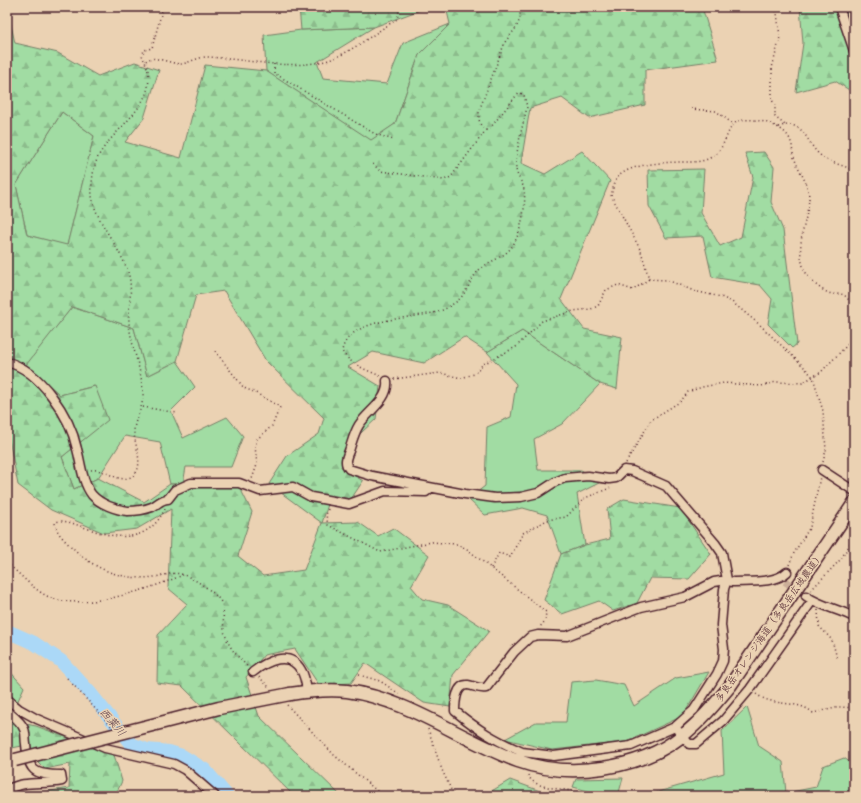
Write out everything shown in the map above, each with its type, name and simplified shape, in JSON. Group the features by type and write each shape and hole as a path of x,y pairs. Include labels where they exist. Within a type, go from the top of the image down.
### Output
{"street":[{"path":"839,7 854,51"},
{"path":"7,362 28,371 45,387 67,423 77,448 79,463 92,495 100,502 108,506 126,511 139,510 152,506 163,499 168,499 175,490 191,483 239,483 260,491 293,487 311,497 349,504 385,491 426,492 431,488"},
{"path":"387,381 385,392 380,401 360,424 354,436 346,460 346,466 353,471 431,488 495,498 521,497 538,493 555,482 565,478 588,476 609,479 616,478 624,470 632,471 666,486 722,553 727,580 724,589 720,625 724,649 723,661 717,674 678,732 631,746 522,759 478,729 455,711 455,701 459,690 464,686 468,685 479,689 486,688 514,652 530,638 538,635 566,636 641,607 684,596 714,582 727,580 732,582 785,576"},
{"path":"822,470 854,491"},
{"name":"多良岳オレンジ海道（多良岳広域農道）","path":"11,761 219,708 286,697 307,691 347,691 390,702 546,769 573,771 623,764 654,753 678,732 709,712 730,686 854,503"},
{"path":"678,732 689,744 696,744 723,721 750,689 813,600 838,609 854,617"},
{"path":"254,672 263,664 279,658 290,661 300,668 307,691"},
{"path":"7,700 37,719 105,748 174,764 185,770 215,796"},
{"path":"7,711 19,720 25,730 27,762 32,769 47,775 61,775 62,781 49,784 16,784 7,790"}],"path":[{"path":"83,474 97,469 121,478 128,478 135,473 139,465 134,425 143,407 143,391 131,341 129,321 131,284 128,270 95,208 92,195 93,172 99,156 139,108 148,86 149,75 146,61 142,57 144,50 152,48 163,7"},
{"path":"146,61 152,58 181,64 206,57 274,64 302,65 330,60 359,44 397,19 400,7"},
{"path":"486,130 481,127 479,121 479,111 505,42 516,28 520,19 520,7"},
{"path":"774,7 778,13 780,37 772,68 772,100 775,105 775,117 785,125"},
{"path":"274,64 274,73 375,134 394,140"},
{"path":"374,164 380,171 444,180 451,177 486,130 491,127 516,96 520,93 524,95 527,107 516,164 516,175 523,186 525,194 518,238 511,249 502,256 483,266 476,273 458,300 442,311 425,316 379,322 353,332 346,339 342,351 344,355 358,366 387,381 440,373 461,378 474,374 483,364 516,347 542,321 573,311 591,310 598,306 606,290 618,285 633,290 649,279 667,280 694,291 721,297 732,302 760,325 813,377 822,411 826,450 810,527 794,553 785,576"},
{"path":"691,109 716,111 733,124"},
{"path":"649,279 641,251 611,195 617,178 627,171 658,162 701,162 712,158 719,151 733,124 741,120 765,121 778,127 791,140 794,159 804,177 809,198 800,248 805,270 814,284 832,294 842,294 854,306"},
{"path":"778,127 785,125 800,128 819,154 830,162 847,167 854,171"},
{"path":"624,470 651,420 681,401 688,392 702,387 724,383 761,386 776,382 802,383 821,372 854,338"},
{"path":"215,351 244,388 280,407 272,426 257,439 255,446 258,465 255,475 247,485"},
{"path":"143,407 177,412"},
{"path":"491,568 499,553 510,557 523,533 547,520 566,517 585,498 612,487 616,478"},
{"path":"168,499 158,520 146,530 135,534 113,536 61,520 54,522 55,527 64,539 87,561 103,570 132,576 153,577 174,573 183,575 217,596 223,604 225,635 232,650 273,691"},
{"path":"331,501 326,515 328,525 380,552 432,542 456,544 467,549 546,612 547,617 538,629 538,635"},
{"path":"837,658 832,640 819,626 818,612 813,600 854,537"},
{"path":"7,564 45,595 68,602 102,600 164,583 183,575"},
{"path":"360,675 380,681 404,696"},
{"path":"67,678 111,727"},
{"path":"750,689 763,699 777,703 802,706 808,708 813,713 840,707 854,708"},
{"path":"286,697 334,755 383,796"},
{"path":"420,715 426,724 442,770 454,796"},
{"path":"522,759 527,773 532,780 546,787 579,792 584,796"}],"green space":[{"path":"7,7 15,43 58,53 98,76 135,62 159,70 144,118 125,142 181,158 205,65 266,71 371,140 395,124 419,55 450,24 446,7 702,7 718,60 645,70 645,105 589,118 562,98 530,108 521,163 545,174 582,151 610,181 561,299 584,329 622,337 617,389 600,384 522,331 487,352 464,337 424,363 373,352 348,367 380,386 376,419 349,444 341,467 363,481 351,499 331,495 322,523 358,522 378,536 393,528 429,555 411,586 422,599 448,605 489,631 453,675 450,707 424,703 365,663 351,683 319,685 295,649 264,655 246,677 259,716 341,796 294,796 182,686 157,683 158,635 187,604 168,588 171,509 137,529 104,533 51,510 18,485 7,429","holes":["62,112 94,136 67,245 27,235 16,185","224,291 266,361 324,418 319,434 287,456 269,484 322,523 304,570 263,576 238,556 252,512 239,486 170,484 144,502 98,478 74,489 62,457 108,420 95,386 60,395 26,365 72,307 134,328 147,376 177,361 196,295"]},
{"path":"299,7 428,7 374,27 301,30"},
{"path":"800,7 854,7 854,93 835,81 796,92 803,43"},
{"path":"450,24 419,55 395,124 371,141 266,71 264,35 301,30 374,27 317,62 323,78 387,84 403,43"},
{"path":"62,112 94,136 67,246 27,235 16,185"},
{"path":"764,152 774,167 771,202 783,230 797,344 792,348 768,324 772,299 760,285 712,277 703,236 666,238 649,206 648,170 704,169 701,213 720,246 741,237 753,177 745,153"},
{"path":"72,307 134,328 147,376 177,361 195,387 171,411 183,438 227,417 243,436 231,467 186,467 183,484 170,484 160,442 125,436 98,478 74,489 62,457 107,420 94,386 60,395 26,364"},
{"path":"522,331 600,384 562,424 534,439 538,470 581,470 603,481 577,494 585,545 561,554 547,515 523,508 485,515 468,499 485,486 487,427 511,417 516,384 487,352"},
{"path":"624,499 680,508 711,554 689,579 650,578 637,603 613,611 599,601 562,614 544,600 561,554 585,545 610,539 607,509"},
{"path":"7,668 24,687 17,703 7,691"},
{"path":"709,672 683,716 626,742 552,750 505,739 536,722 566,722 571,682 596,680 624,685 634,706 676,678"},
{"path":"747,707 759,746 783,762 786,793 816,787 823,766 844,758 854,765 854,796 644,796 724,773 722,731"},
{"path":"7,720 36,726 114,755 122,781 115,796 19,796 69,788 70,764 45,769 22,746 7,749"},
{"path":"623,778 618,796 607,796 573,787 576,779"},
{"path":"510,780 551,795 491,796 490,792"}],"waterway":[{"name":"西葉川","path":"7,631 34,643 61,661 91,694 131,744 147,750 169,752 182,756 205,770 227,796"}],"tunnel":[{"path":"785,581 806,596"}]}
